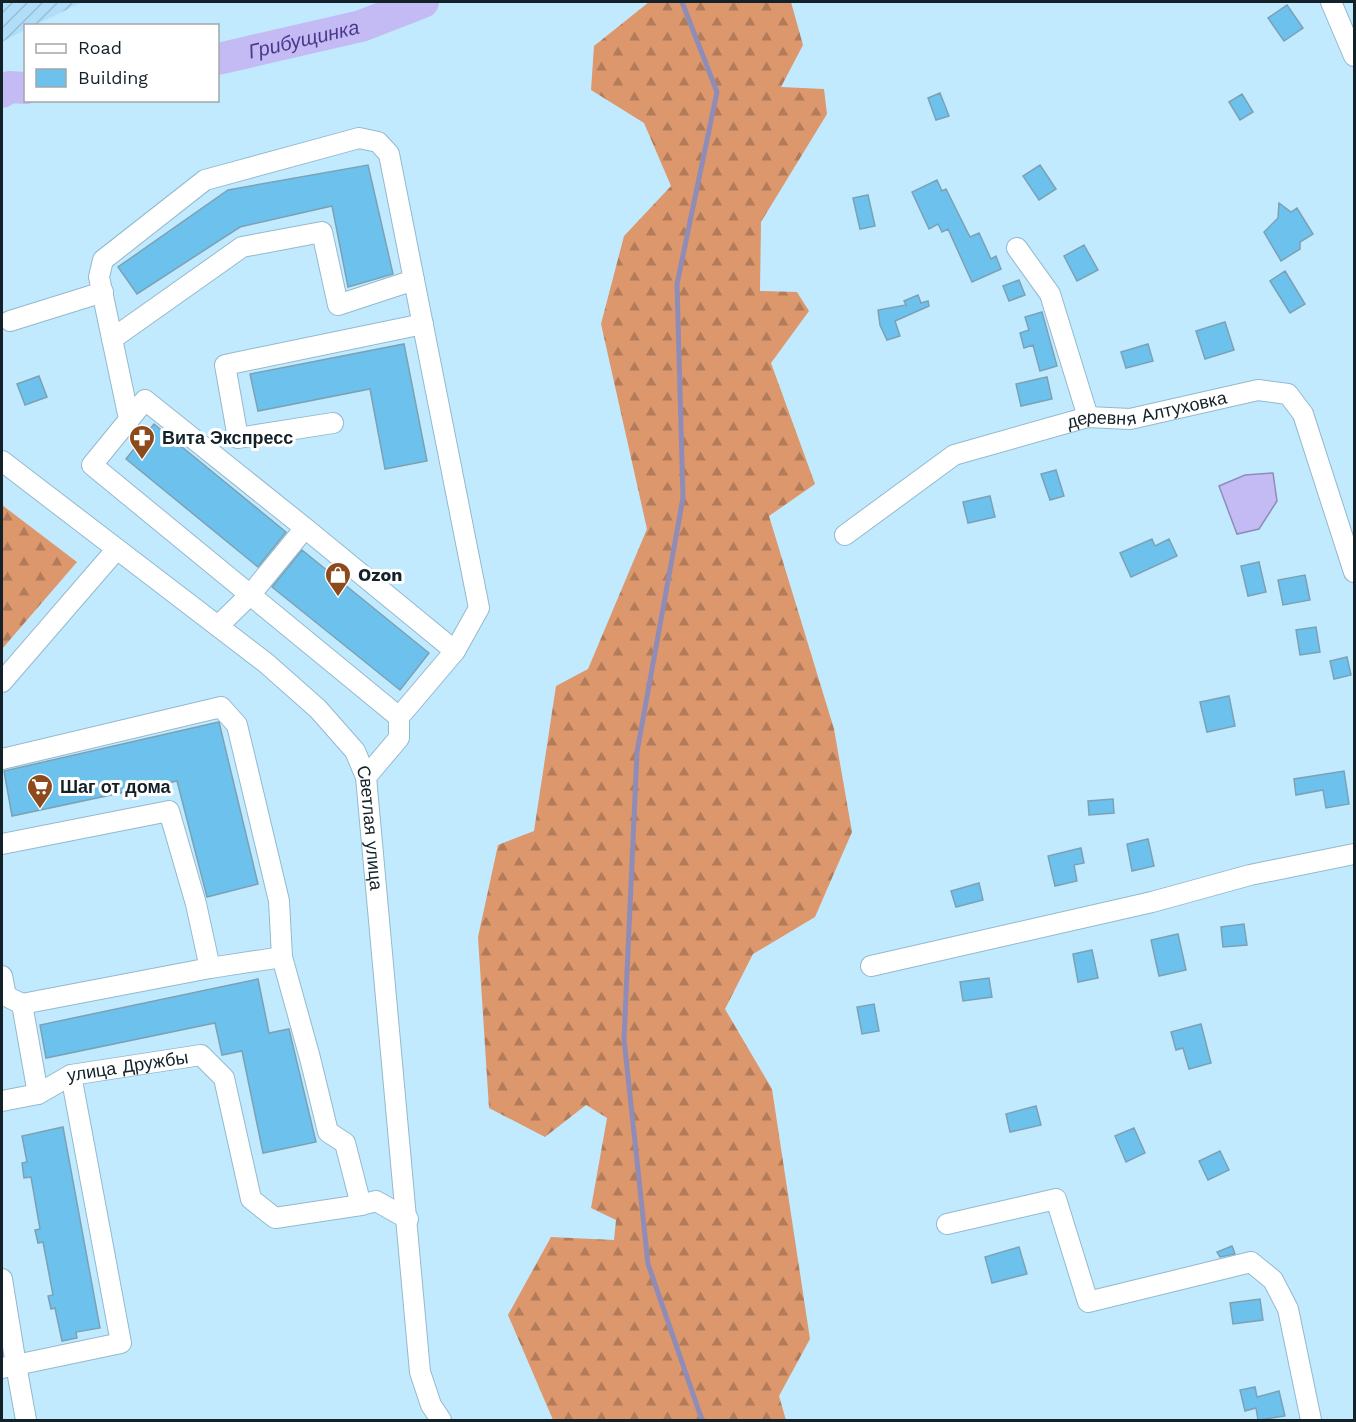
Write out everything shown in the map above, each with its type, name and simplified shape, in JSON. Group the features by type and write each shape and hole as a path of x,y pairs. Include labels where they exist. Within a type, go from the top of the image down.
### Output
{"street":[{"path":"1331,2 1354,56"},
{"path":"129,419 99,276 104,260 205,180 359,138 378,142 389,154 479,608 455,651 399,717 399,738 366,777"},
{"path":"112,339 242,247 322,232 338,305 414,280"},
{"path":"1017,248 1050,294 1088,417"},
{"path":"10,321 103,292"},
{"path":"333,423 238,438 225,365 423,324"},
{"name":"деревня Алтуховка","path":"845,536 954,455 1088,417 1130,419 1258,390 1287,394 1303,414 1354,572"},
{"path":"399,717 92,465 145,400 455,651"},
{"name":"Светлая улица","path":"2,461 218,626 318,709 356,751 366,777 408,1219 420,1372 431,1405 441,1420"},
{"path":"218,626 250,594 305,528"},
{"path":"2,682 116,550"},
{"path":"2,759 221,707 237,725 279,901 282,957 328,1132 345,1143 361,1205 376,1201 408,1219"},
{"path":"2,844 169,812 196,904 210,968"},
{"path":"870,966 1152,902 1250,875 1354,854"},
{"path":"2,976 6,996 22,1004 210,968 282,957"},
{"path":"22,1004 38,1094"},
{"name":"улица Дружбы","path":"2,1101 38,1094 71,1075 201,1055 224,1078 251,1199 275,1218 361,1205"},
{"path":"9,1366 121,1343 71,1075"},
{"path":"948,1224 1056,1198 1088,1302 1251,1262 1273,1280 1288,1309 1311,1420"},
{"path":"2,1279 9,1366 26,1420"}],"shaded area":[{"path":"2,2 83,2 37,24 24,24 24,31 2,42"},
{"path":"1273,473 1277,501 1259,529 1237,534 1219,486 1245,475"}],"green space":[{"path":"649,2 791,2 803,45 781,87 824,89 827,114 761,222 760,291 797,292 809,311 771,363 815,484 769,516 834,729 852,832 815,917 753,954 725,1009 772,1089 810,1339 779,1396 786,1420 553,1420 508,1315 551,1237 614,1240 616,1220 591,1208 607,1118 586,1105 545,1137 489,1108 478,937 498,845 534,831 556,686 588,669 647,529 601,324 624,236 671,186 644,123 591,90 594,46"},
{"path":"2,505 77,562 2,649"}],"building":[{"path":"1287,5 1303,28 1284,41 1268,18"},
{"path":"940,93 949,116 936,120 928,98"},
{"path":"1242,94 1253,112 1240,120 1229,102"},
{"path":"368,165 393,274 348,287 332,206 240,227 137,294 118,267 228,190"},
{"path":"1040,165 1056,189 1039,200 1023,176"},
{"path":"937,180 942,191 946,189 970,237 979,233 991,259 996,256 1001,269 972,282 948,229 942,232 938,224 929,229 912,192"},
{"path":"868,195 875,226 860,229 853,198"},
{"path":"1279,203 1291,212 1297,208 1313,234 1300,242 1300,249 1281,261 1264,232 1278,218"},
{"path":"1084,245 1098,270 1077,281 1064,256"},
{"path":"1285,271 1305,304 1290,313 1270,281"},
{"path":"1019,280 1025,295 1009,301 1003,286"},
{"path":"918,295 921,303 928,301 929,306 895,321 900,336 887,340 880,325 878,310 906,305 904,301"},
{"path":"1042,312 1057,366 1040,371 1033,345 1024,348 1020,333 1029,330 1025,317"},
{"path":"1225,322 1234,350 1205,359 1196,331"},
{"path":"404,344 427,461 385,469 370,389 258,411 250,374"},
{"path":"1148,344 1153,361 1126,368 1121,352"},
{"path":"39,376 47,397 25,405 17,384"},
{"path":"1047,377 1052,399 1021,406 1016,384"},
{"path":"154,424 286,532 258,567 126,459"},
{"path":"1056,470 1064,496 1050,500 1041,474"},
{"path":"990,496 995,517 968,523 963,502"},
{"path":"1152,539 1155,546 1169,539 1177,556 1131,577 1120,553"},
{"path":"302,550 429,653 400,690 272,587"},
{"path":"1259,562 1266,592 1248,596 1241,566"},
{"path":"1305,575 1310,600 1283,605 1278,580"},
{"path":"1316,627 1320,652 1300,655 1296,630"},
{"path":"1347,657 1351,675 1334,679 1330,661"},
{"path":"1229,696 1235,726 1207,732 1200,702"},
{"path":"219,722 258,884 207,897 177,781 12,816 4,771"},
{"path":"1344,771 1349,804 1326,808 1323,790 1296,795 1294,779"},
{"path":"1113,799 1114,813 1089,815 1088,801"},
{"path":"1148,839 1154,866 1132,871 1127,844"},
{"path":"1081,848 1084,863 1074,865 1077,881 1055,886 1048,856"},
{"path":"979,883 983,900 956,907 951,891"},
{"path":"1244,924 1247,945 1223,947 1221,927"},
{"path":"1178,934 1186,970 1159,976 1151,940"},
{"path":"1092,950 1098,978 1078,982 1073,954"},
{"path":"989,978 992,997 963,1001 960,982"},
{"path":"258,979 269,1033 289,1029 316,1142 263,1153 242,1051 222,1055 215,1023 46,1058 40,1025"},
{"path":"874,1004 879,1031 862,1034 857,1007"},
{"path":"1201,1024 1211,1063 1189,1069 1183,1048 1176,1050 1171,1032"},
{"path":"1036,1106 1041,1125 1010,1132 1006,1114"},
{"path":"63,1127 100,1328 76,1332 77,1338 62,1341 55,1308 51,1309 48,1296 53,1295 43,1242 38,1243 35,1230 40,1229 31,1177 24,1178 22,1163 27,1162 22,1136"},
{"path":"1134,1128 1145,1153 1126,1162 1115,1136"},
{"path":"1220,1151 1229,1170 1208,1180 1199,1161"},
{"path":"1232,1246 1235,1254 1220,1257 1217,1252"},
{"path":"1019,1247 1027,1274 992,1283 985,1257"},
{"path":"1260,1299 1263,1320 1233,1324 1230,1303"},
{"path":"1255,1387 1257,1397 1279,1391 1285,1416 1258,1420 1256,1408 1245,1411 1240,1390"}],"waterway":[{"name":"Грибущинка","path":"219,59 361,26 423,2"},
{"path":"682,2 717,92 677,284 683,498 637,752 624,1039 648,1264 702,1420"},
{"name":"Грибущинка","path":"2,92 9,87 24,88"}],"place":[{"name":"Вита Экспресс","path":"142,461"},
{"name":"Ozon","path":"338,598"},
{"name":"Шаг от дома","path":"40,810"}]}
